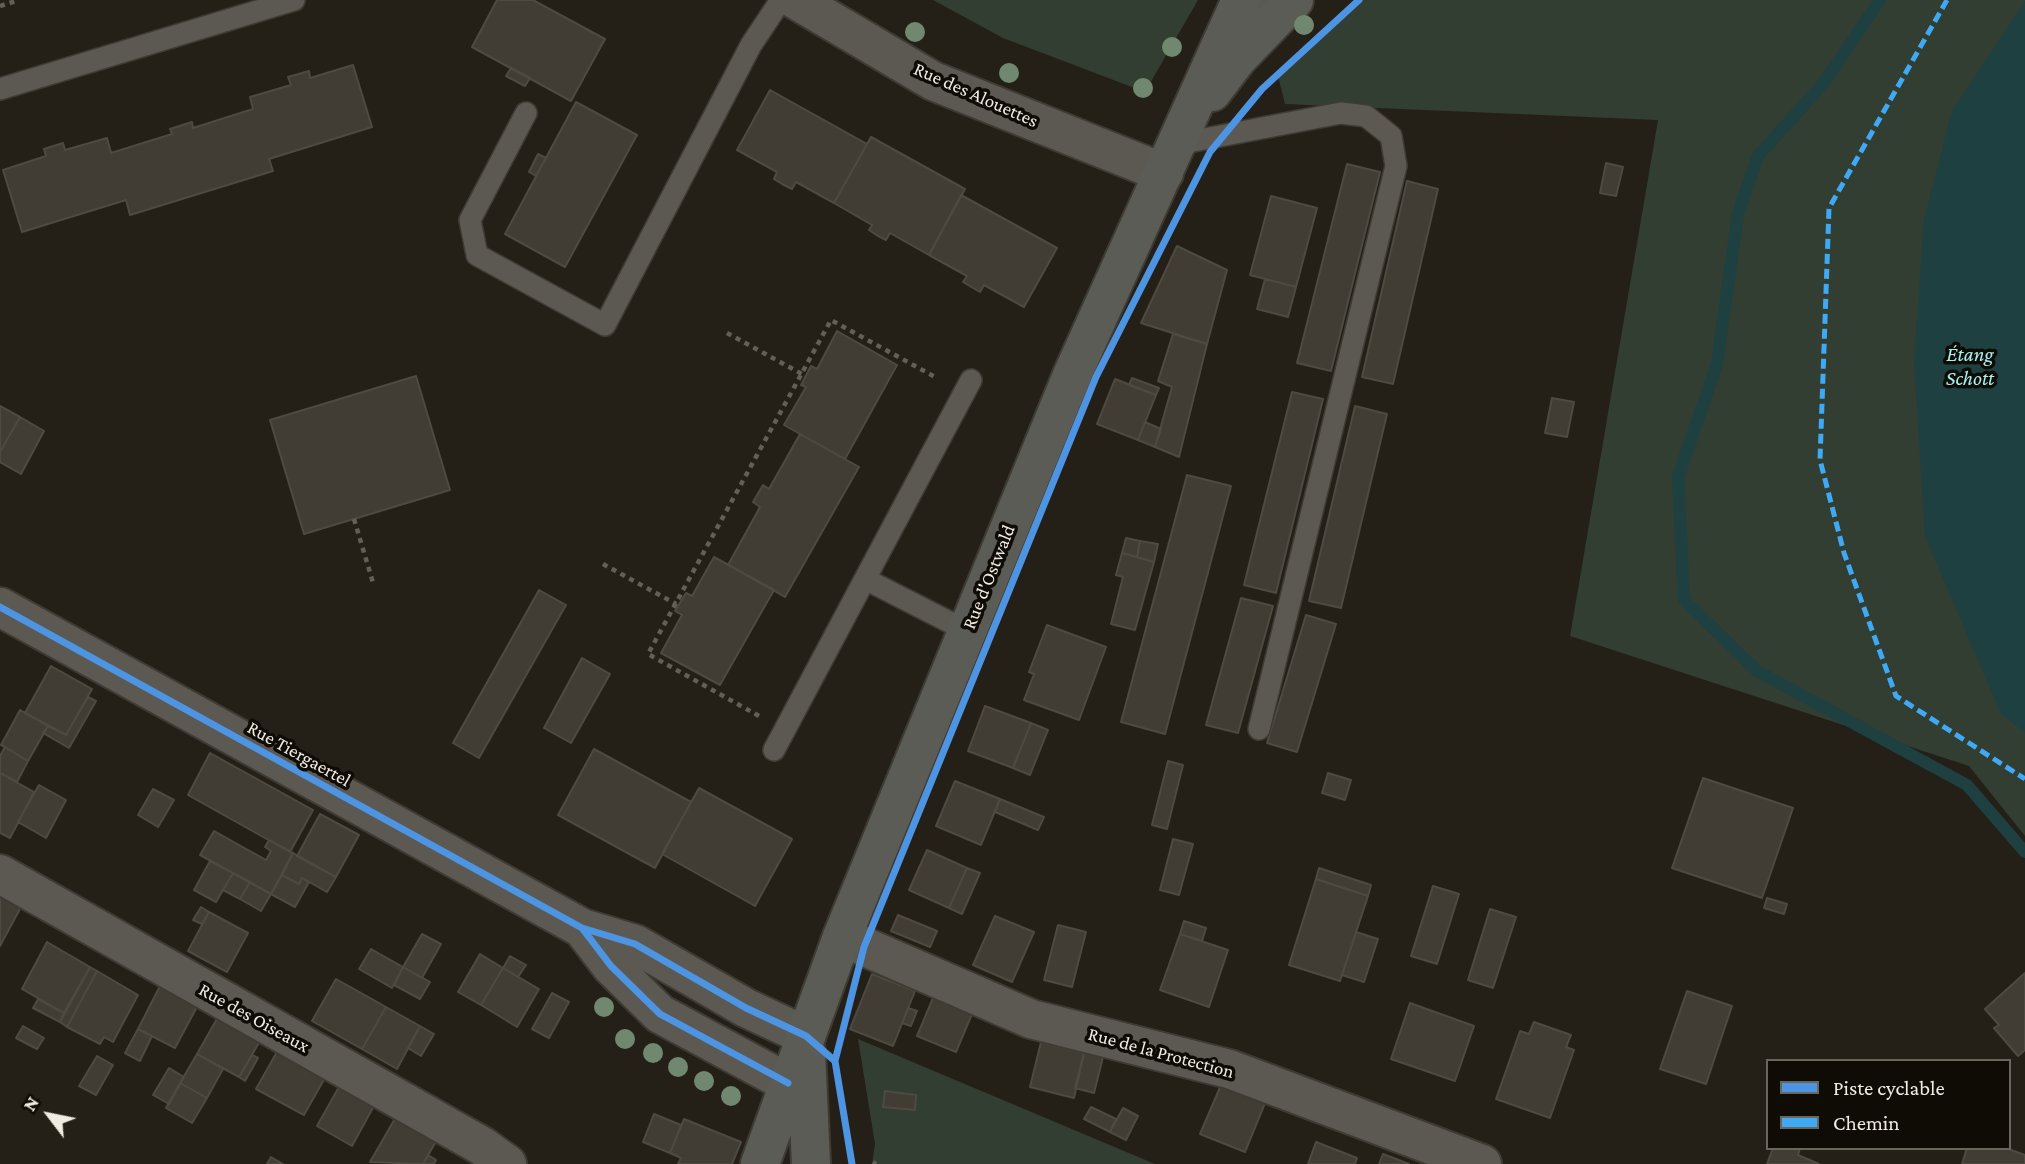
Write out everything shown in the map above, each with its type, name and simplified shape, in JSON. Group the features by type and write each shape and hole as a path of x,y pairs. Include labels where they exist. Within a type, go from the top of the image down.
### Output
{"main road":[{"name":"Rue d'Ostwald","path":"760,1164 842,937 1073,373 1176,147 1207,70 1241,0"},
{"name":"Rue d'Ostwald","path":"1176,147 1237,59 1294,0"},
{"name":"Rue d'Ostwald","path":"806,1036 811,1164"}],"street":[{"name":"Rue des Alouettes","path":"796,0 933,81 1176,147"},
{"name":"Rue Tiergaertel","path":"0,607 582,928 635,944 746,1008 806,1036"},
{"name":"Rue des Oiseaux","path":"0,874 482,1146 507,1164"},
{"name":"Rue Tiergaertel","path":"582,928 611,967 660,1014 788,1083"},
{"name":"Rue de la Protection","path":"842,937 1031,1019 1229,1069 1482,1164"}],"lane":[{"path":"0,89 294,0"},
{"path":"526,113 470,220 477,255 605,325 751,46 781,0"},
{"path":"1237,59 1262,0"},
{"path":"1176,147 1341,113 1366,116 1391,136 1396,166 1259,729"},
{"path":"774,750 967,386"},
{"path":"865,579 967,631"}],"path":[{"path":"0,6 19,0"},
{"path":"785,730 648,654 831,320 967,386"},
{"path":"727,333 802,374"},
{"path":"354,519 374,586"},
{"path":"603,564 676,604"}],"green space":[{"path":"933,0 1198,0 1145,92 1003,38"},
{"path":"1360,0 2025,0 2025,836 1969,766 1570,636 1658,120 1285,104 1278,76"},
{"path":"858,1039 1155,1164 872,1164 875,1144"}],"water":[{"name":"Étang Schott","path":"2025,1 2025,732 2001,714 1925,536 1914,361 1924,220 1952,111"}],"building":[{"path":"497,0 533,0 605,39 571,101 472,47"},
{"path":"353,65 372,127 269,159 273,171 130,215 126,200 22,232 3,170 46,156 44,149 63,143 65,150 107,138 111,153 172,134 170,129 192,122 193,128 253,109 250,97 291,85 288,77 309,71 310,78"},
{"path":"511,68 530,78 525,86 506,76"},
{"path":"770,90 867,144 834,203 796,182 792,189 782,184 774,179 777,172 737,150"},
{"path":"576,102 637,135 565,267 505,234"},
{"path":"871,137 965,189 929,255 890,233 886,240 878,236 869,230 872,225 834,203"},
{"path":"538,154 546,158 536,176 529,172"},
{"path":"1606,163 1623,167 1616,196 1600,193"},
{"path":"1347,164 1380,172 1331,371 1297,363"},
{"path":"1407,181 1438,189 1393,384 1362,377"},
{"path":"961,195 1057,248 1024,307 984,285 980,292 963,282 967,276 929,255"},
{"path":"1271,196 1317,208 1296,287 1250,275"},
{"path":"1177,246 1227,270 1207,344 1141,323"},
{"path":"1265,279 1296,287 1288,317 1257,309"},
{"path":"837,331 897,365 845,459 784,425 806,387 801,385 811,366 817,369"},
{"path":"1173,334 1207,344 1179,457 1155,447 1172,387 1158,381"},
{"path":"416,376 450,490 304,534 270,420"},
{"path":"1132,378 1159,388 1156,395 1129,385"},
{"path":"1115,379 1156,395 1138,440 1097,424"},
{"path":"1292,392 1323,399 1276,593 1244,585"},
{"path":"1552,398 1574,402 1567,437 1545,433"},
{"path":"0,406 20,417 0,452"},
{"path":"1355,406 1387,414 1341,608 1309,601"},
{"path":"20,417 44,431 21,474 0,462 0,452"},
{"path":"1145,422 1161,429 1155,447 1138,440"},
{"path":"800,434 859,467 785,597 728,565 760,507 753,502 763,485 769,489"},
{"path":"1187,475 1231,486 1165,734 1121,722"},
{"path":"1126,538 1140,541 1137,557 1122,553"},
{"path":"1140,541 1158,544 1154,562 1137,557"},
{"path":"1122,553 1154,562 1135,630 1111,624 1123,577 1116,575"},
{"path":"714,557 774,590 720,685 661,653 682,615 675,611 686,593 692,596"},
{"path":"539,590 566,605 479,758 453,743"},
{"path":"1241,598 1273,606 1238,733 1206,725"},
{"path":"1306,615 1336,624 1297,752 1267,743"},
{"path":"1047,625 1106,647 1079,720 1024,700 1034,674 1029,672"},
{"path":"582,658 610,674 571,743 544,728"},
{"path":"51,666 92,689 66,735 25,713"},
{"path":"88,697 96,701 69,748 43,733 48,726 66,735"},
{"path":"985,706 1031,723 1013,768 968,751"},
{"path":"20,710 48,726 28,761 1,745"},
{"path":"1031,723 1048,730 1030,775 1013,768"},
{"path":"5,747 28,761 17,782 0,773 0,756"},
{"path":"594,749 691,802 655,868 558,815"},
{"path":"210,753 313,810 290,852 188,795"},
{"path":"1168,761 1183,765 1167,829 1152,825"},
{"path":"0,773 34,792 10,838 0,833"},
{"path":"1328,773 1351,780 1345,800 1322,793"},
{"path":"1703,778 1793,808 1762,898 1672,868"},
{"path":"955,781 1000,799 981,845 936,826"},
{"path":"39,785 66,800 46,838 18,822"},
{"path":"699,788 792,839 755,906 662,854"},
{"path":"153,789 174,800 158,827 138,815"},
{"path":"1000,799 1044,817 1038,830 995,812"},
{"path":"320,814 359,835 336,877 297,856"},
{"path":"214,831 266,860 271,851 265,847 269,840 293,853 271,894 200,855"},
{"path":"1173,839 1193,844 1179,895 1160,890"},
{"path":"927,850 967,868 949,908 909,890"},
{"path":"293,853 336,877 327,892 302,878 299,884 282,875"},
{"path":"210,861 233,873 216,902 194,890"},
{"path":"967,868 980,873 962,914 949,908"},
{"path":"1319,868 1371,885 1368,896 1316,879"},
{"path":"233,873 250,882 240,899 223,890"},
{"path":"282,875 299,884 302,878 309,882 295,907 271,894"},
{"path":"1316,879 1368,896 1340,981 1289,965"},
{"path":"250,882 271,894 261,911 240,899"},
{"path":"1433,886 1459,894 1437,964 1411,956"},
{"path":"0,896 21,907 0,946"},
{"path":"1767,898 1787,904 1784,914 1764,908"},
{"path":"201,907 209,912 202,924 193,920"},
{"path":"1490,909 1516,917 1493,988 1468,980"},
{"path":"209,912 248,933 227,972 188,951"},
{"path":"898,915 937,931 930,947 891,931"},
{"path":"995,916 1034,932 1012,982 973,965"},
{"path":"1184,921 1206,928 1202,941 1180,934"},
{"path":"1058,925 1086,932 1072,987 1044,980"},
{"path":"1356,932 1378,939 1364,982 1342,975"},
{"path":"422,934 441,944 422,978 403,967"},
{"path":"1180,934 1228,950 1209,1007 1160,990"},
{"path":"47,942 90,967 64,1013 22,989"},
{"path":"371,949 403,967 392,988 359,969"},
{"path":"480,954 503,968 481,1005 458,992"},
{"path":"510,956 526,965 518,977 503,968"},
{"path":"90,967 97,971 67,1027 60,1022"},
{"path":"403,967 430,982 420,999 394,985"},
{"path":"503,968 539,989 517,1027 481,1005"},
{"path":"97,971 138,995 113,1042 104,1037 100,1044 67,1027"},
{"path":"2025,973 2025,1050 2018,1056 1994,1028 1999,1025 1985,1009"},
{"path":"872,974 915,991 893,1046 850,1029"},
{"path":"336,979 386,1007 362,1049 312,1021"},
{"path":"160,986 198,1005 175,1048 138,1029"},
{"path":"1687,991 1732,1006 1706,1084 1660,1069"},
{"path":"552,993 569,1002 549,1038 532,1029"},
{"path":"933,998 972,1014 956,1052 917,1036"},
{"path":"38,999 64,1013 60,1022 33,1008"},
{"path":"1410,1003 1474,1026 1455,1081 1391,1059"},
{"path":"386,1007 420,1026 397,1069 362,1049"},
{"path":"908,1008 917,1011 911,1026 902,1023"},
{"path":"218,1017 260,1041 239,1077 197,1054"},
{"path":"1534,1022 1571,1035 1566,1047 1574,1050 1550,1118 1496,1099 1520,1031 1529,1034"},
{"path":"23,1026 44,1038 37,1049 16,1038"},
{"path":"420,1026 434,1034 421,1056 408,1048"},
{"path":"138,1029 152,1036 140,1061 125,1053"},
{"path":"1041,1042 1084,1053 1074,1098 1030,1087"},
{"path":"278,1050 326,1076 304,1115 256,1089"},
{"path":"1084,1053 1103,1057 1094,1093 1075,1088"},
{"path":"197,1054 223,1069 207,1098 180,1083"},
{"path":"252,1055 258,1058 245,1081 239,1077"},
{"path":"97,1056 113,1065 96,1095 79,1086"},
{"path":"169,1068 184,1077 169,1104 153,1095"},
{"path":"180,1083 207,1098 192,1123 166,1108"},
{"path":"340,1085 375,1104 352,1146 317,1126"},
{"path":"1221,1085 1265,1103 1245,1152 1200,1134"},
{"path":"885,1091 916,1095 915,1110 883,1107"},
{"path":"1091,1107 1116,1119 1110,1132 1084,1119"},
{"path":"1123,1108 1138,1116 1126,1140 1110,1132"},
{"path":"654,1114 681,1125 670,1153 643,1142"},
{"path":"397,1115 438,1138 423,1164 370,1162"},
{"path":"684,1119 741,1142 732,1164 678,1164 681,1158 670,1153"},
{"path":"1316,1142 1357,1158 1355,1164 1308,1164"},
{"path":"1772,1150 1799,1150 1798,1155 1819,1164 1767,1164"},
{"path":"1966,1150 2011,1150 2025,1155 2025,1164 1962,1164"},
{"path":"1383,1154 1409,1164 1379,1164"},
{"path":"428,1155 436,1160 434,1164 423,1164"},
{"path":"271,1157 283,1164 267,1164"}],"waterway":[{"path":"1880,0 1823,84 1758,156 1738,214 1717,364 1678,477 1684,600 1757,671 1967,785 2025,852"}],"marked path":[{"path":"1947,0 1829,208 1820,460 1844,553 1896,696 2025,779"}],"cycle path":[{"path":"852,1164 835,1061 864,947 1096,377 1210,152 1262,89 1359,0"},
{"path":"0,607 582,928 635,944 746,1008 806,1036 835,1061"},
{"path":"582,928 611,966 660,1014 788,1083"}]}
